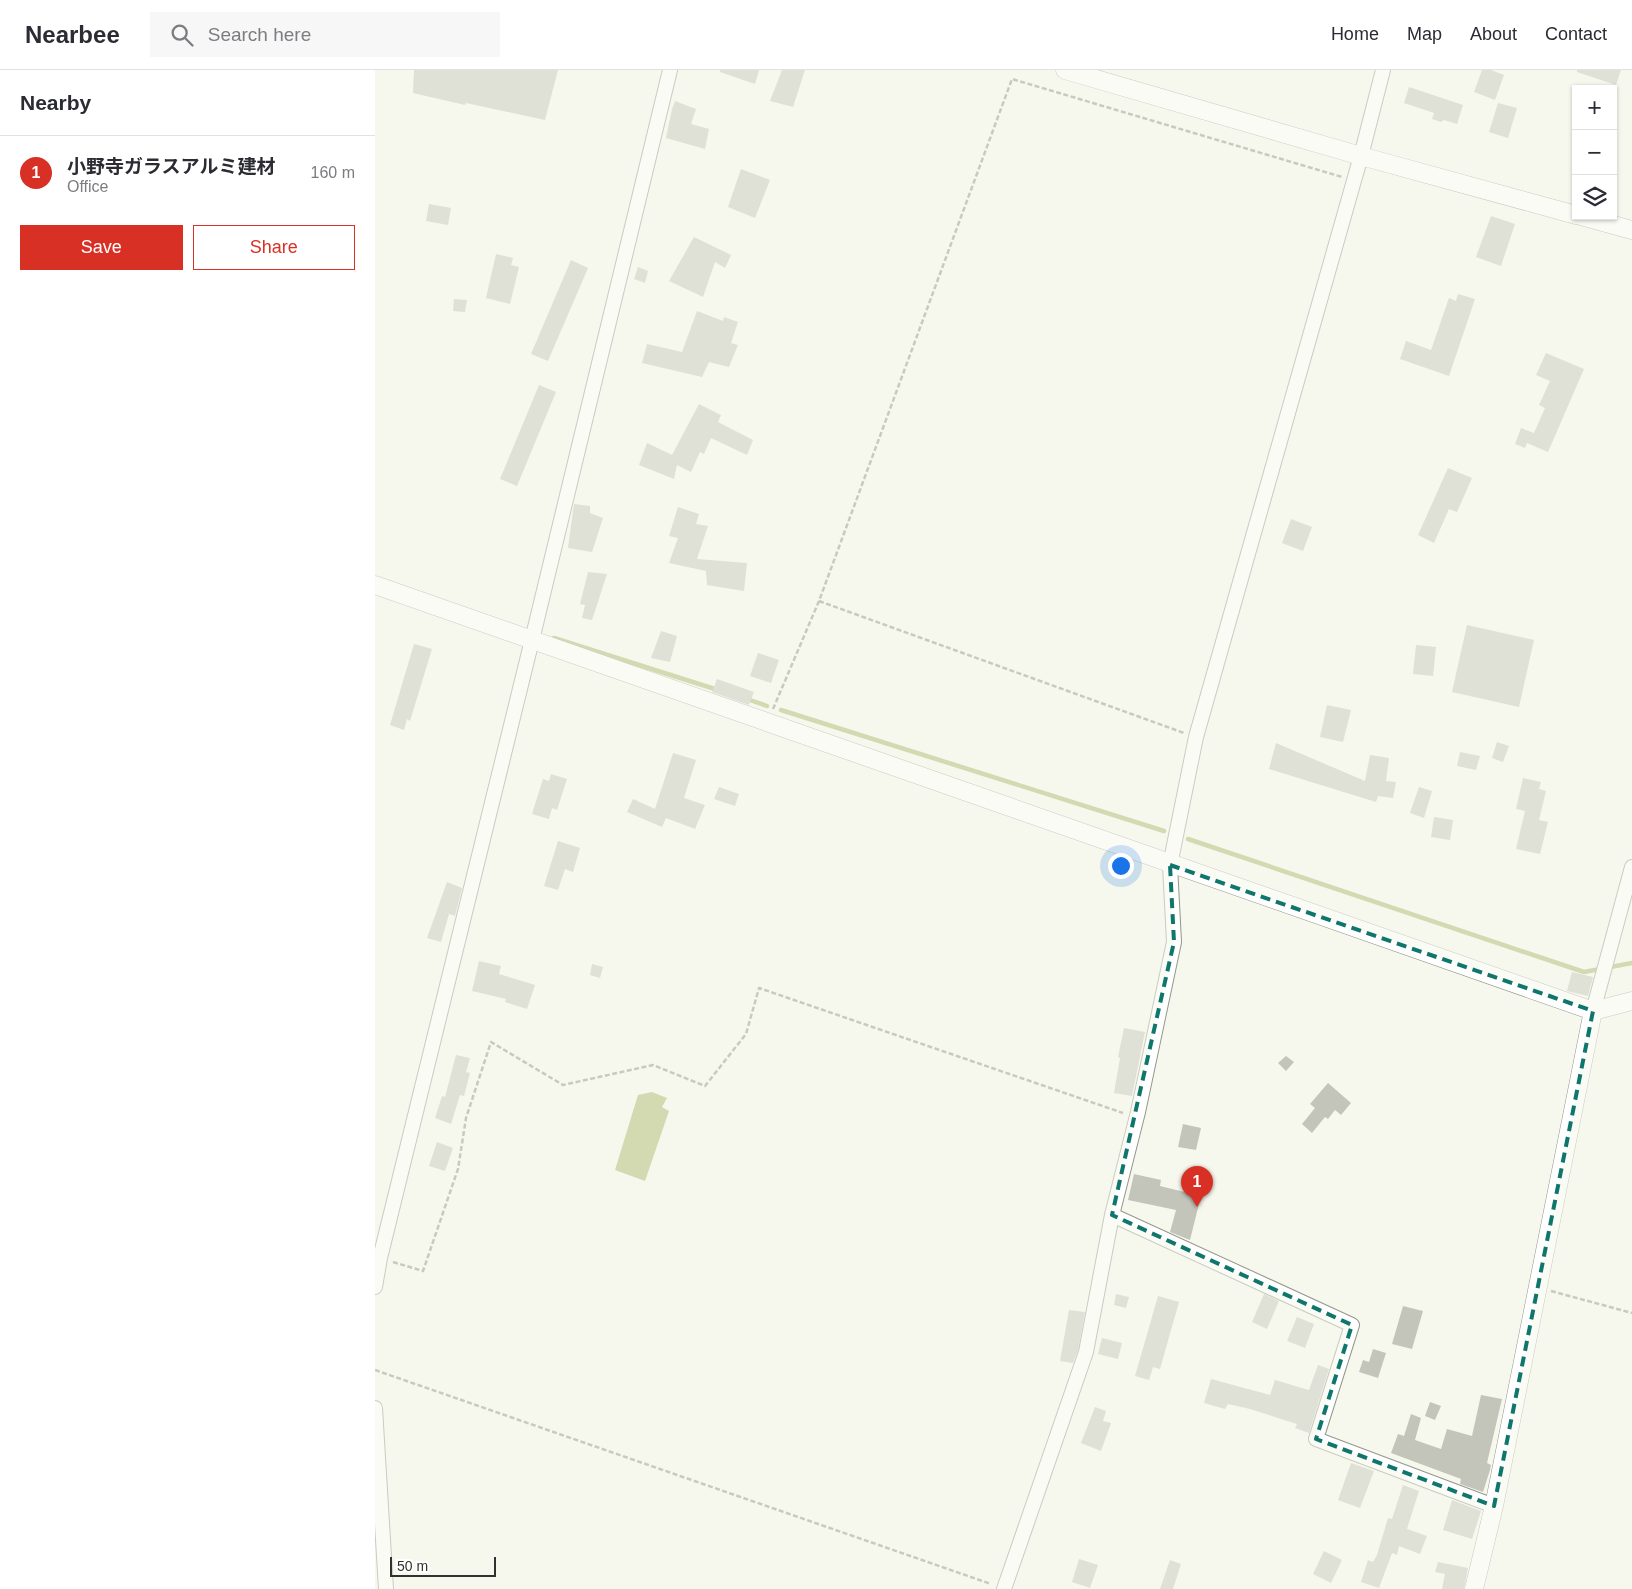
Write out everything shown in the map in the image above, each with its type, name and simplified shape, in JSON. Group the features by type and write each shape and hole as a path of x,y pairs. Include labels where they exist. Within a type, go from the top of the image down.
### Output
{"street":[{"path":"375,1286 380,1258 533,640 671,70"},
{"path":"1065,70 1361,156 1572,214"},
{"path":"1005,1589 1086,1352 1112,1216 1137,1117 1174,942 1170,865 1195,736 1361,156 1383,70"},
{"path":"1596,220 1632,230"},
{"path":"375,585 1170,865 1593,1010 1632,1001"},
{"path":"1474,1589 1494,1506 1593,1010 1632,867"},
{"path":"1112,1216 1351,1325 1316,1439 1494,1506"},
{"path":"375,1408 386,1589"}],"path":[{"path":"768,722 819,601 1012,79 1353,181"},
{"path":"819,601 1195,736"},
{"path":"380,1258 423,1271 458,1169 466,1118 491,1042 563,1085 653,1065 705,1086 746,1034 759,988 1137,1117"},
{"path":"1537,1287 1632,1312"},
{"path":"375,1370 1005,1589"}],"highlighted area":[{"path":"1170,865 1593,1011 1494,1506 1316,1439 1352,1325 1112,1215 1174,942"}],"shaded area":[{"path":"652,1092 667,1098 662,1107 669,1111 645,1181 615,1170 638,1095"}],"building":[{"path":"414,70 558,70 545,120 413,93"},
{"path":"720,70 759,70 755,84 720,72"},
{"path":"782,70 805,70 793,107 770,101"},
{"path":"1482,70 1491,70 1504,75 1495,100 1474,92"},
{"path":"1577,70 1621,70 1616,85 1577,72"},
{"path":"1409,87 1463,105 1457,124 1432,119 1434,113 1404,103"},
{"path":"675,101 696,109 691,124 709,129 705,149 666,138"},
{"path":"1498,103 1517,108 1508,138 1489,132"},
{"path":"741,169 770,180 755,218 728,207"},
{"path":"429,204 451,208 448,225 426,221"},
{"path":"1491,216 1515,224 1501,266 1476,257"},
{"path":"694,237 731,255 725,268 715,262 703,297 669,281"},
{"path":"496,254 513,258 511,265 519,267 510,304 486,298"},
{"path":"571,260 588,268 548,361 531,354"},
{"path":"638,267 648,271 645,283 634,279"},
{"path":"1458,294 1475,299 1449,376 1400,359 1406,341 1431,350 1449,298 1456,301"},
{"path":"454,299 467,300 465,312 453,311"},
{"path":"697,311 723,321 724,317 738,322 731,343 738,345 729,367 709,362 702,377 642,363 647,344 682,352"},
{"path":"1546,353 1584,369 1548,452 1527,443 1525,448 1515,444 1521,428 1534,433 1545,408 1539,405 1550,381 1536,375"},
{"path":"539,385 556,392 517,486 500,479"},
{"path":"699,404 721,415 718,422 753,440 747,455 711,438 704,454 700,452 691,472 677,465 674,479 639,465 647,443 672,455"},
{"path":"1448,468 1472,478 1457,512 1449,509 1434,543 1418,535"},
{"path":"574,504 590,506 590,513 603,518 592,552 568,548"},
{"path":"678,507 699,514 696,524 708,526 697,559 747,563 744,591 707,585 706,571 669,563 678,538 669,536"},
{"path":"1291,519 1312,527 1303,551 1282,543"},
{"path":"588,572 607,574 592,620 582,618 585,605 580,604"},
{"path":"1467,625 1534,640 1519,707 1452,692"},
{"path":"661,631 677,636 670,662 651,658"},
{"path":"414,644 432,649 410,721 407,719 404,730 390,725"},
{"path":"1416,645 1436,647 1433,676 1413,674"},
{"path":"758,653 779,660 771,683 750,676"},
{"path":"717,679 754,692 749,705 712,692"},
{"path":"1327,705 1351,710 1343,742 1320,737"},
{"path":"1497,742 1509,746 1503,762 1492,758"},
{"path":"1276,743 1365,781 1370,755 1389,758 1386,781 1396,782 1393,798 1378,796 1376,802 1269,769"},
{"path":"1460,752 1480,756 1476,770 1457,766"},
{"path":"673,753 696,760 684,798 705,805 695,829 666,818 662,827 627,812 633,799 655,809"},
{"path":"551,774 567,779 557,810 552,808 549,819 532,814 543,779 549,781"},
{"path":"1523,778 1541,782 1539,789 1546,791 1539,820 1548,822 1540,854 1516,849 1525,811 1516,809"},
{"path":"719,787 739,794 735,806 714,799"},
{"path":"1419,787 1432,791 1424,818 1410,813"},
{"path":"1434,817 1453,820 1450,840 1431,837"},
{"path":"558,841 580,848 573,872 565,869 558,890 544,886"},
{"path":"447,882 462,888 455,916 449,914 441,942 427,938"},
{"path":"479,961 501,966 499,974 535,985 527,1009 505,1002 506,999 472,991"},
{"path":"592,964 603,967 600,978 590,975"},
{"path":"1572,972 1593,977 1588,996 1567,991"},
{"path":"1124,1028 1145,1032 1132,1096 1114,1093 1120,1058 1118,1057"},
{"path":"456,1055 470,1058 466,1072 470,1073 464,1096 460,1095 451,1124 435,1118 442,1096 445,1097"},
{"path":"1286,1056 1294,1062 1286,1071 1278,1063"},
{"path":"1328,1083 1351,1103 1341,1115 1335,1110 1328,1119 1325,1117 1312,1133 1302,1124 1315,1108 1310,1104"},
{"path":"1183,1124 1201,1128 1196,1150 1178,1147"},
{"path":"437,1142 453,1148 445,1171 429,1166"},
{"path":"1134,1174 1161,1180 1160,1186 1201,1196 1190,1240 1170,1232 1176,1210 1128,1200"},
{"path":"1116,1294 1129,1297 1126,1308 1114,1305"},
{"path":"1264,1294 1279,1301 1267,1329 1252,1322"},
{"path":"1158,1296 1179,1302 1160,1369 1153,1367 1149,1380 1135,1376"},
{"path":"1403,1306 1423,1311 1412,1349 1392,1344"},
{"path":"1069,1310 1085,1312 1078,1350 1073,1363 1060,1361"},
{"path":"1297,1317 1314,1324 1305,1348 1287,1341"},
{"path":"1102,1338 1122,1343 1118,1359 1098,1354"},
{"path":"1373,1349 1386,1353 1378,1378 1359,1372 1363,1360 1369,1362"},
{"path":"1318,1365 1329,1369 1309,1433 1295,1428 1297,1424 1250,1409 1228,1404 1225,1409 1204,1403 1211,1379 1270,1395 1275,1380 1309,1390"},
{"path":"1481,1395 1502,1399 1487,1463 1491,1465 1490,1470 1483,1492 1460,1484 1461,1479 1391,1453 1398,1434 1404,1436 1411,1414 1421,1418 1415,1440 1441,1449 1447,1429 1472,1436"},
{"path":"1430,1402 1441,1406 1435,1420 1425,1416"},
{"path":"1095,1407 1106,1411 1103,1421 1111,1423 1101,1451 1081,1443"},
{"path":"1351,1463 1374,1471 1360,1508 1338,1500"},
{"path":"1403,1485 1419,1491 1407,1529 1427,1536 1420,1554 1399,1546 1397,1555 1392,1553 1379,1588 1361,1582 1368,1560 1373,1562 1377,1555 1388,1518 1392,1519"},
{"path":"1452,1500 1481,1511 1472,1539 1443,1530"},
{"path":"1324,1551 1342,1560 1331,1583 1313,1574"},
{"path":"1079,1559 1098,1565 1090,1588 1072,1582"},
{"path":"1170,1560 1181,1564 1173,1589 1160,1589"},
{"path":"1438,1562 1468,1568 1464,1589 1442,1589 1445,1574 1435,1572"}],"waterway":[{"path":"554,638 718,690"},
{"path":"747,699 767,706"},
{"path":"781,710 1164,831"},
{"path":"1188,839 1584,972 1632,963"}],"place":[{"name":"小野寺ガラスアルミ建材","path":"1197,1207"}]}
